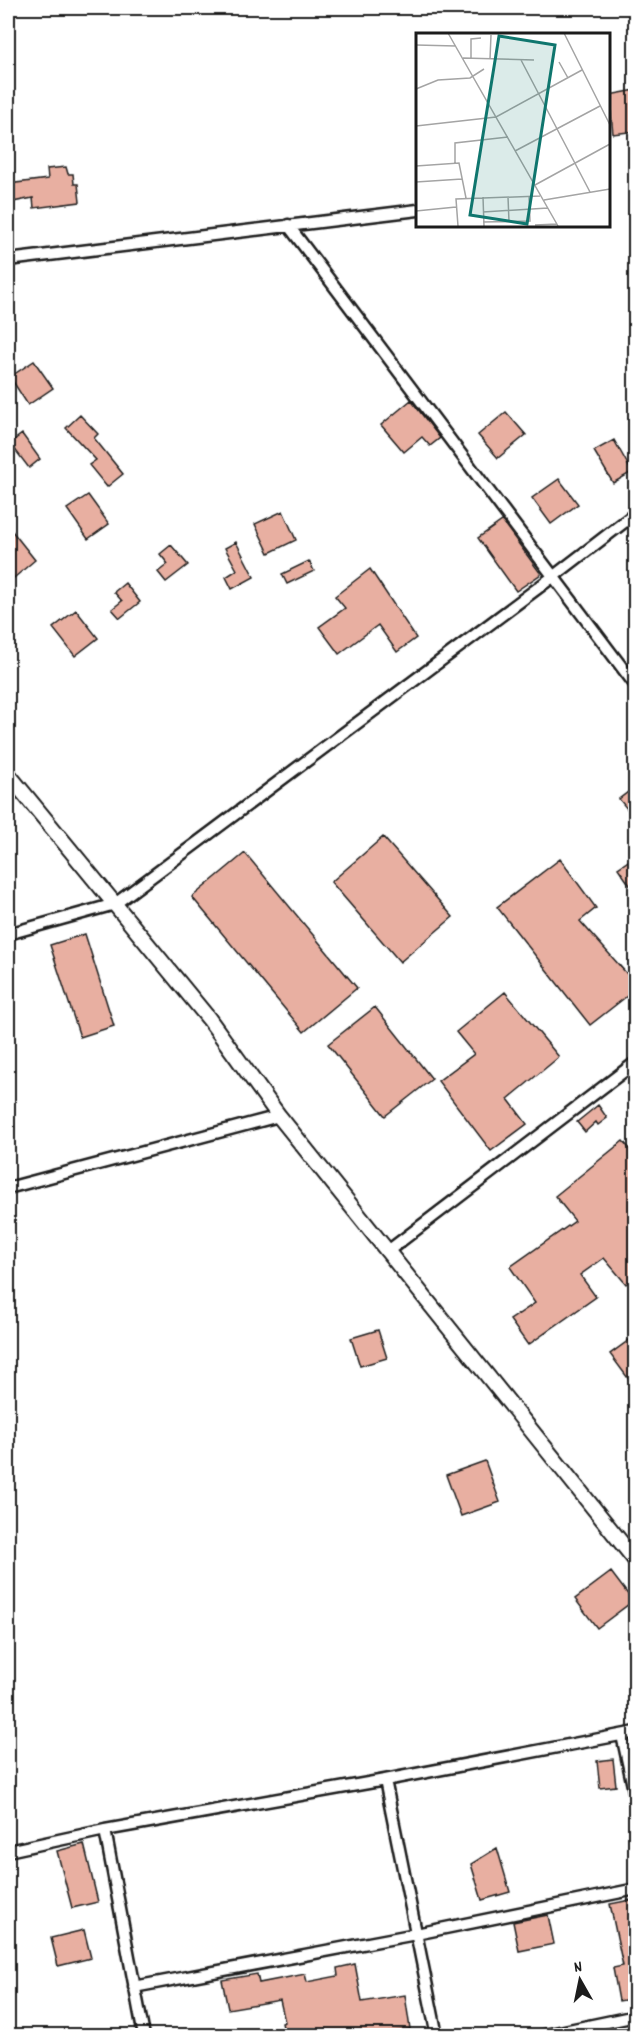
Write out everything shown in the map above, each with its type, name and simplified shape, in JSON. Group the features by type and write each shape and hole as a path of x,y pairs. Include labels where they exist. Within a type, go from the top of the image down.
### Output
{"street":[{"path":"8,260 416,210"},
{"path":"288,225 636,686"},
{"path":"8,934 115,904 636,513"},
{"path":"8,774 209,1019 279,1116 636,1561"},
{"path":"388,1251 636,1062"},
{"path":"8,1188 279,1116"},
{"path":"8,1851 105,1830 636,1732"},
{"path":"622,1735 636,1800"},
{"path":"385,1780 437,2036"},
{"path":"105,1830 144,2036"},
{"path":"134,1987 416,1934 636,1889"},
{"path":"540,2036 636,2016"}],"building":[{"path":"636,90 636,131 613,134 610,95"},
{"path":"66,167 68,174 73,174 74,184 78,184 80,202 34,208 33,198 8,203 8,184 48,179 47,169"},
{"path":"34,361 53,388 28,405 10,377"},
{"path":"411,400 440,438 430,446 422,437 404,452 381,425"},
{"path":"506,412 526,435 498,458 478,435"},
{"path":"80,415 98,434 94,438 123,474 107,487 89,465 96,460 66,428"},
{"path":"22,434 40,459 29,468 10,443"},
{"path":"614,440 632,472 613,483 594,451"},
{"path":"559,479 578,504 551,524 532,498"},
{"path":"88,495 109,524 88,539 67,509"},
{"path":"283,511 296,540 269,553 255,524"},
{"path":"502,521 541,574 516,591 478,538"},
{"path":"8,526 35,560 8,583"},
{"path":"236,542 254,577 232,589 226,577 237,570 225,548"},
{"path":"171,545 188,565 166,582 158,572 168,564 160,554"},
{"path":"309,561 314,571 287,584 282,574"},
{"path":"370,569 416,638 397,652 378,625 339,654 319,627 345,608 335,596"},
{"path":"125,583 140,602 120,618 112,609 122,601 114,592"},
{"path":"76,610 98,638 75,656 53,628"},
{"path":"636,786 636,820 619,799"},
{"path":"383,837 453,917 400,962 331,882"},
{"path":"245,853 357,988 304,1032 192,897"},
{"path":"636,856 636,894 618,868"},
{"path":"560,859 596,908 580,921 636,984 636,989 590,1025 497,907"},
{"path":"85,934 114,1026 80,1037 50,945"},
{"path":"505,992 559,1057 508,1099 527,1124 491,1151 438,1081 474,1054 456,1032"},
{"path":"375,1007 432,1079 385,1116 328,1044"},
{"path":"598,1105 607,1118 598,1125 596,1122 585,1132 577,1122"},
{"path":"623,1141 636,1156 636,1276 626,1284 604,1258 580,1275 596,1297 528,1345 510,1320 535,1303 510,1267 575,1221 555,1196"},
{"path":"378,1330 387,1358 360,1366 351,1338"},
{"path":"636,1335 636,1389 610,1354"},
{"path":"485,1461 500,1502 461,1516 446,1475"},
{"path":"611,1572 633,1601 597,1628 575,1599"},
{"path":"613,1759 616,1786 600,1788 597,1761"},
{"path":"84,1844 98,1902 72,1908 57,1851"},
{"path":"497,1848 510,1892 482,1900 471,1864"},
{"path":"636,1899 636,1998 619,2001 613,1968 623,1966 610,1904"},
{"path":"548,1915 554,1944 519,1951 513,1922"},
{"path":"84,1930 91,1958 58,1966 51,1938"},
{"path":"355,1964 362,2002 405,1995 410,2029 369,2036 285,2036 282,2023 285,2022 280,2000 228,2009 222,1980 257,1974 259,1983 305,1974 307,1982 338,1976 337,1968"}]}
